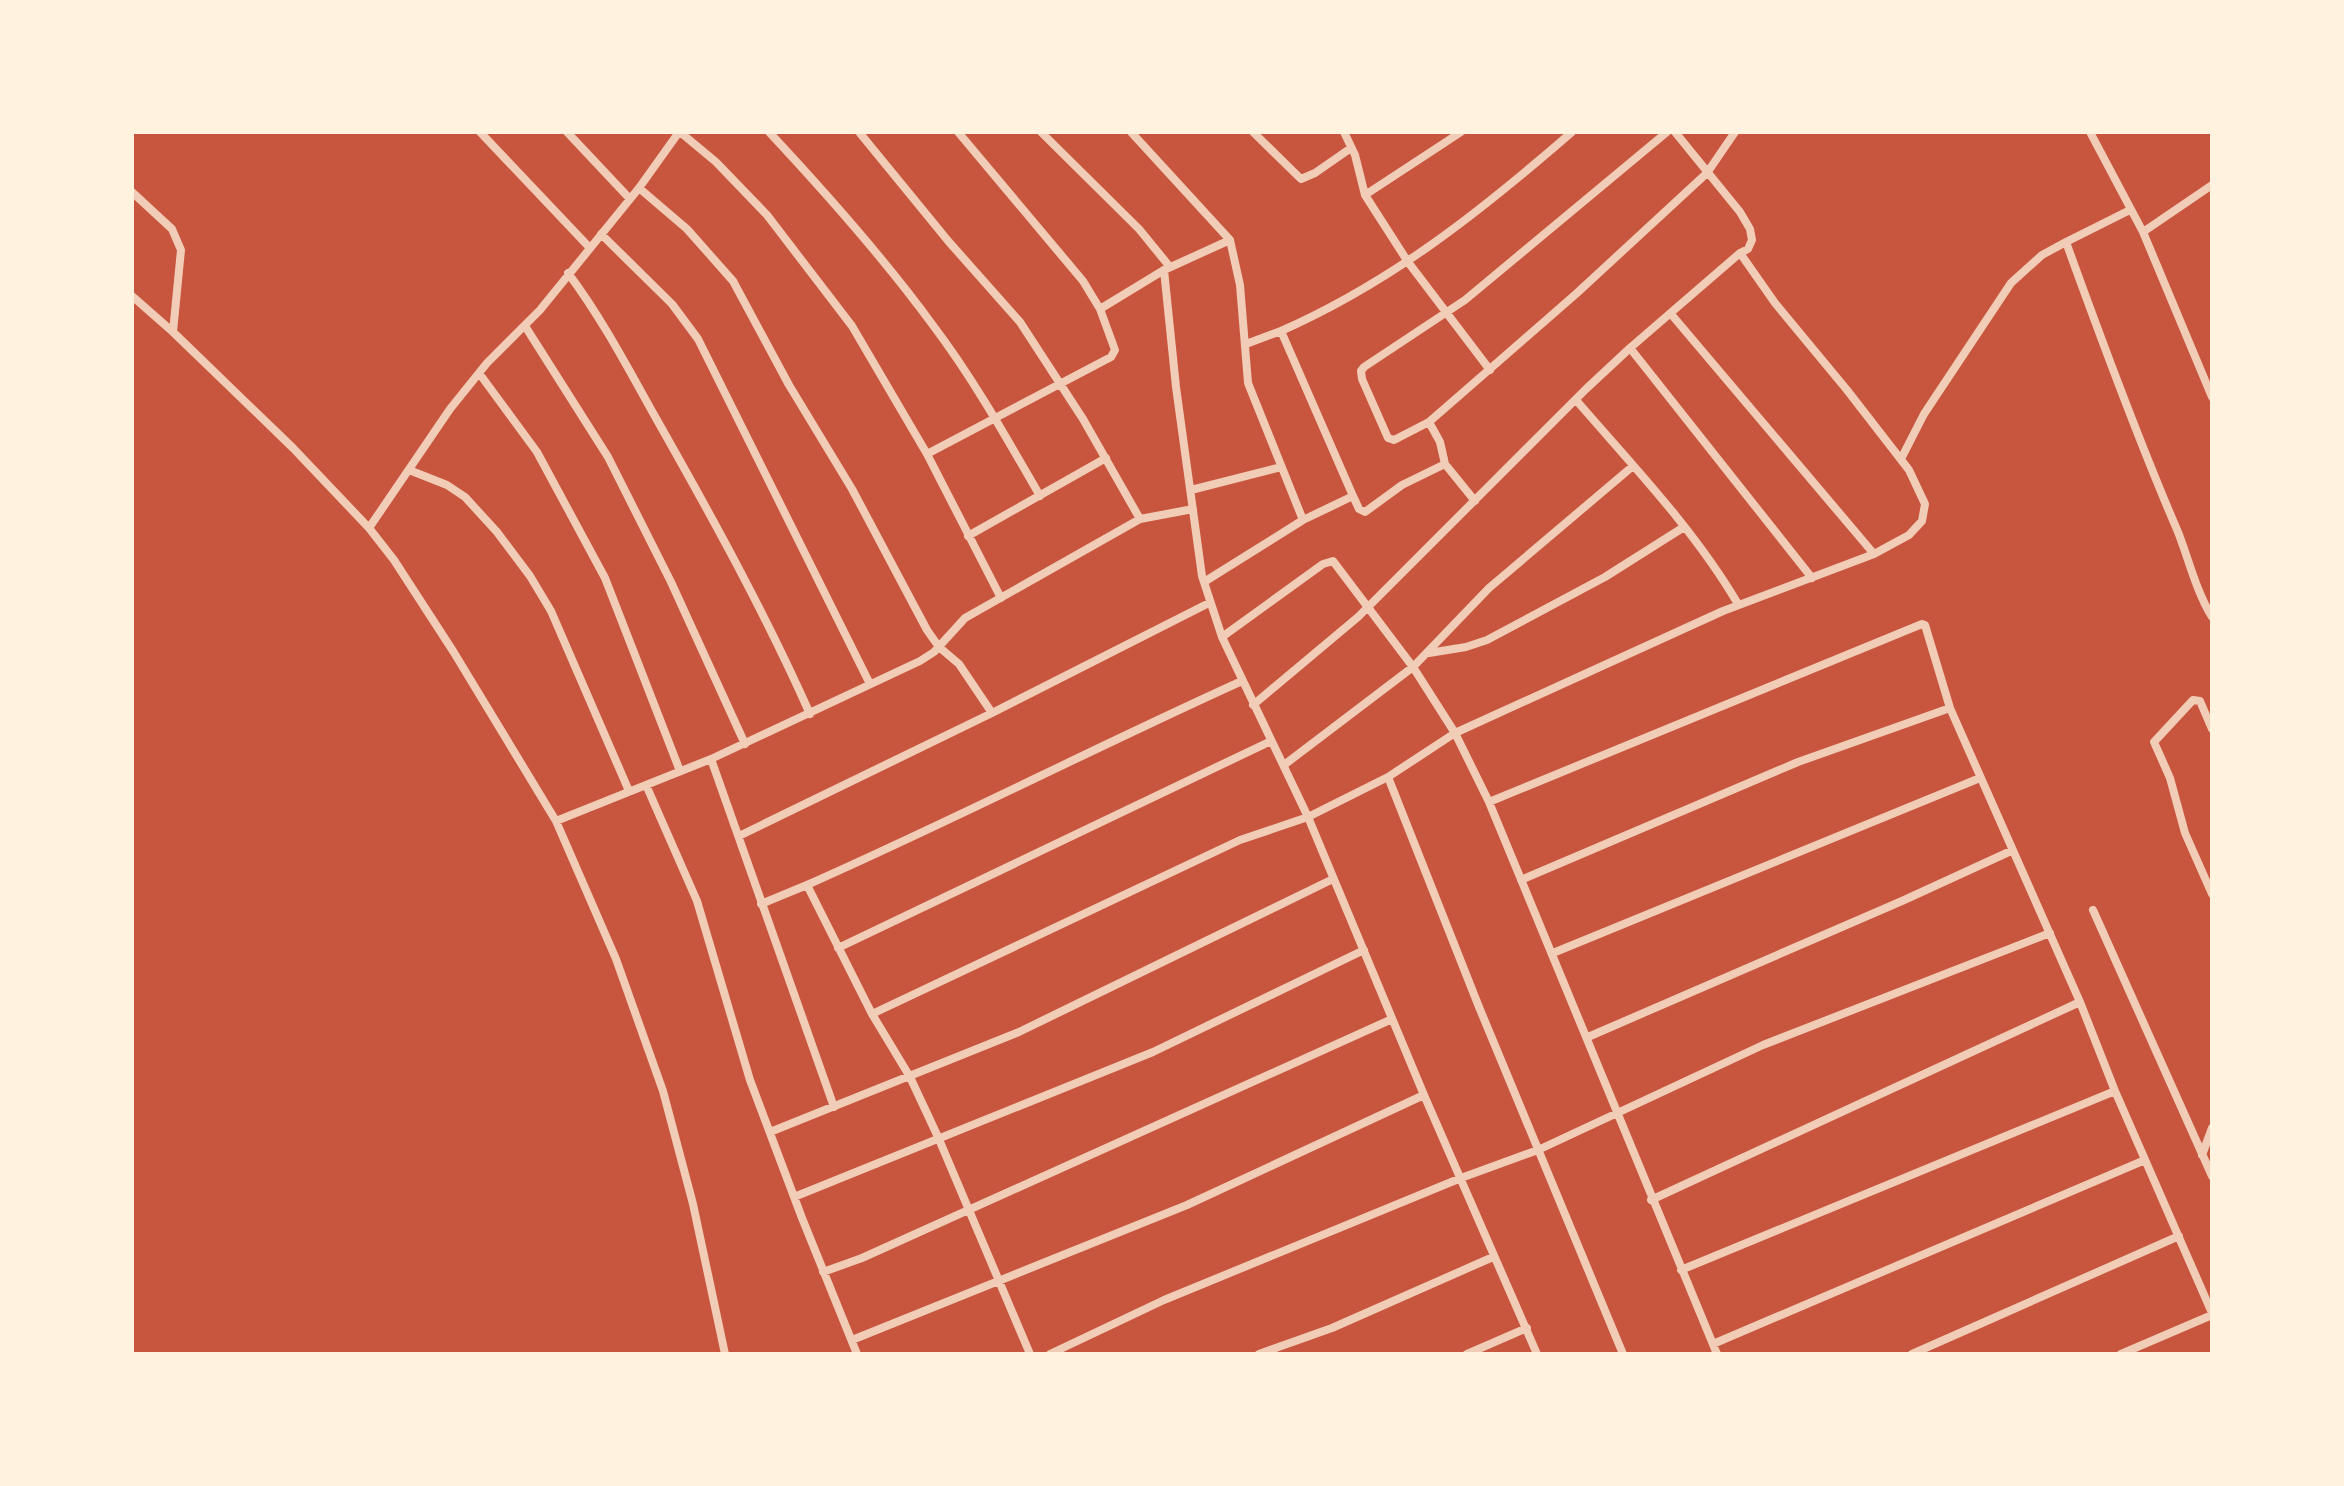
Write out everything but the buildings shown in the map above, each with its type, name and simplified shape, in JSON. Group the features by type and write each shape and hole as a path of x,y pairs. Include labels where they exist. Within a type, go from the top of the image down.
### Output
{"street":[{"path":"480,132 589,247"},
{"path":"567,132 630,199"},
{"path":"666,132 678,134 716,162 782,232 857,334 927,454 1001,598"},
{"path":"769,132 914,300 950,348 1040,496"},
{"path":"859,132 949,242 1020,322 1061,383 1140,519"},
{"path":"927,454 1114,354 1114,345 1100,309 1077,273 958,132"},
{"path":"1041,132 1139,229 1167,268 1176,387 1209,603 1253,705 1308,817 1493,1257 1537,1354"},
{"path":"1131,132 1230,240 1240,285 1248,383 1303,520"},
{"path":"1253,132 1301,179 1351,148"},
{"path":"1345,132 1365,195 1408,262 1490,370"},
{"path":"1365,195 1461,132"},
{"path":"1246,344 1281,331 1408,262 1444,238 1572,132"},
{"path":"1667,132 1514,262 1361,371 1376,415 1389,440 1429,422 1490,370 1707,173 1735,132"},
{"path":"1253,705 1367,607 1630,348 1751,245 1750,229 1740,212 1675,132"},
{"path":"2090,132 2143,232 2212,397"},
{"path":"369,528 443,418 479,373 525,326 639,188 678,134"},
{"path":"2143,232 2212,185"},
{"path":"639,188 687,229 733,281 774,358 852,489 927,630 939,647 959,664 992,713"},
{"path":"132,192 172,229 181,250 173,332"},
{"path":"1901,459 1924,414 2011,283 2042,255 2130,210"},
{"path":"601,234 672,304 698,339 870,684"},
{"path":"1100,309 1167,268 1230,240"},
{"path":"2066,242 2132,424 2191,564 2204,604 2212,617"},
{"path":"872,1014 1240,840 1308,817 1388,777 1455,733 1738,604 1874,554 1909,535 1922,521 1925,504 1901,459 1775,303 1740,253"},
{"path":"568,273 627,365 704,504 762,612 810,714"},
{"path":"132,296 293,448 369,528 394,560 453,651 556,821 616,959 663,1091 693,1204 725,1354"},
{"path":"1671,314 1874,554"},
{"path":"525,326 608,457 671,582 745,744"},
{"path":"1281,331 1359,509 1365,512 1402,485 1445,464"},
{"path":"1630,348 1812,578"},
{"path":"479,373 537,452 605,578 680,771"},
{"path":"1576,400 1684,527 1722,577 1738,604"},
{"path":"1429,422 1440,442 1445,464 1475,501"},
{"path":"968,536 1106,458"},
{"path":"1284,765 1413,667 1489,588 1633,466"},
{"path":"1191,490 1281,467"},
{"path":"409,470 447,485 465,497 497,532 530,576 551,611 629,791"},
{"path":"1204,582 1303,520 1353,496"},
{"path":"556,821 711,759 920,661 939,647 961,621 1140,519 1193,509"},
{"path":"1428,653 1487,640 1605,577 1684,527"},
{"path":"1222,637 1331,561 1413,667 1455,733 1489,802 1717,1354"},
{"path":"739,836 1209,603"},
{"path":"1489,802 1922,624 1928,631 1950,708 2080,1002 2115,1091 2212,1314 2121,1354"},
{"path":"761,904 923,834 1038,775 1242,681"},
{"path":"2212,729 2200,701 2193,700 2154,742 2170,778 2185,833 2212,894"},
{"path":"1521,880 1798,762 1950,708"},
{"path":"838,948 1271,741"},
{"path":"711,759 834,1107"},
{"path":"1388,777 1623,1354"},
{"path":"1553,953 1980,778"},
{"path":"646,785 697,901 737,1041 794,1197 857,1354"},
{"path":"1588,1037 2011,851"},
{"path":"770,1132 1019,1032 1333,879"},
{"path":"807,885 872,1014 910,1077 1030,1354"},
{"path":"2093,910 2212,1176"},
{"path":"1050,1354 1164,1300 1461,1178 1538,1150 1763,1045 2050,933"},
{"path":"794,1197 1153,1052 1364,950"},
{"path":"1651,1200 2080,1002"},
{"path":"823,1272 862,1258 1392,1019"},
{"path":"1681,1270 2115,1091"},
{"path":"852,1340 999,1283 1241,1181 1424,1095"},
{"path":"2202,1155 2212,1128"},
{"path":"1713,1344 2145,1160"},
{"path":"1912,1354 2179,1236"},
{"path":"1259,1354 1332,1328 1493,1257"},
{"path":"1467,1354 1527,1328"}]}
